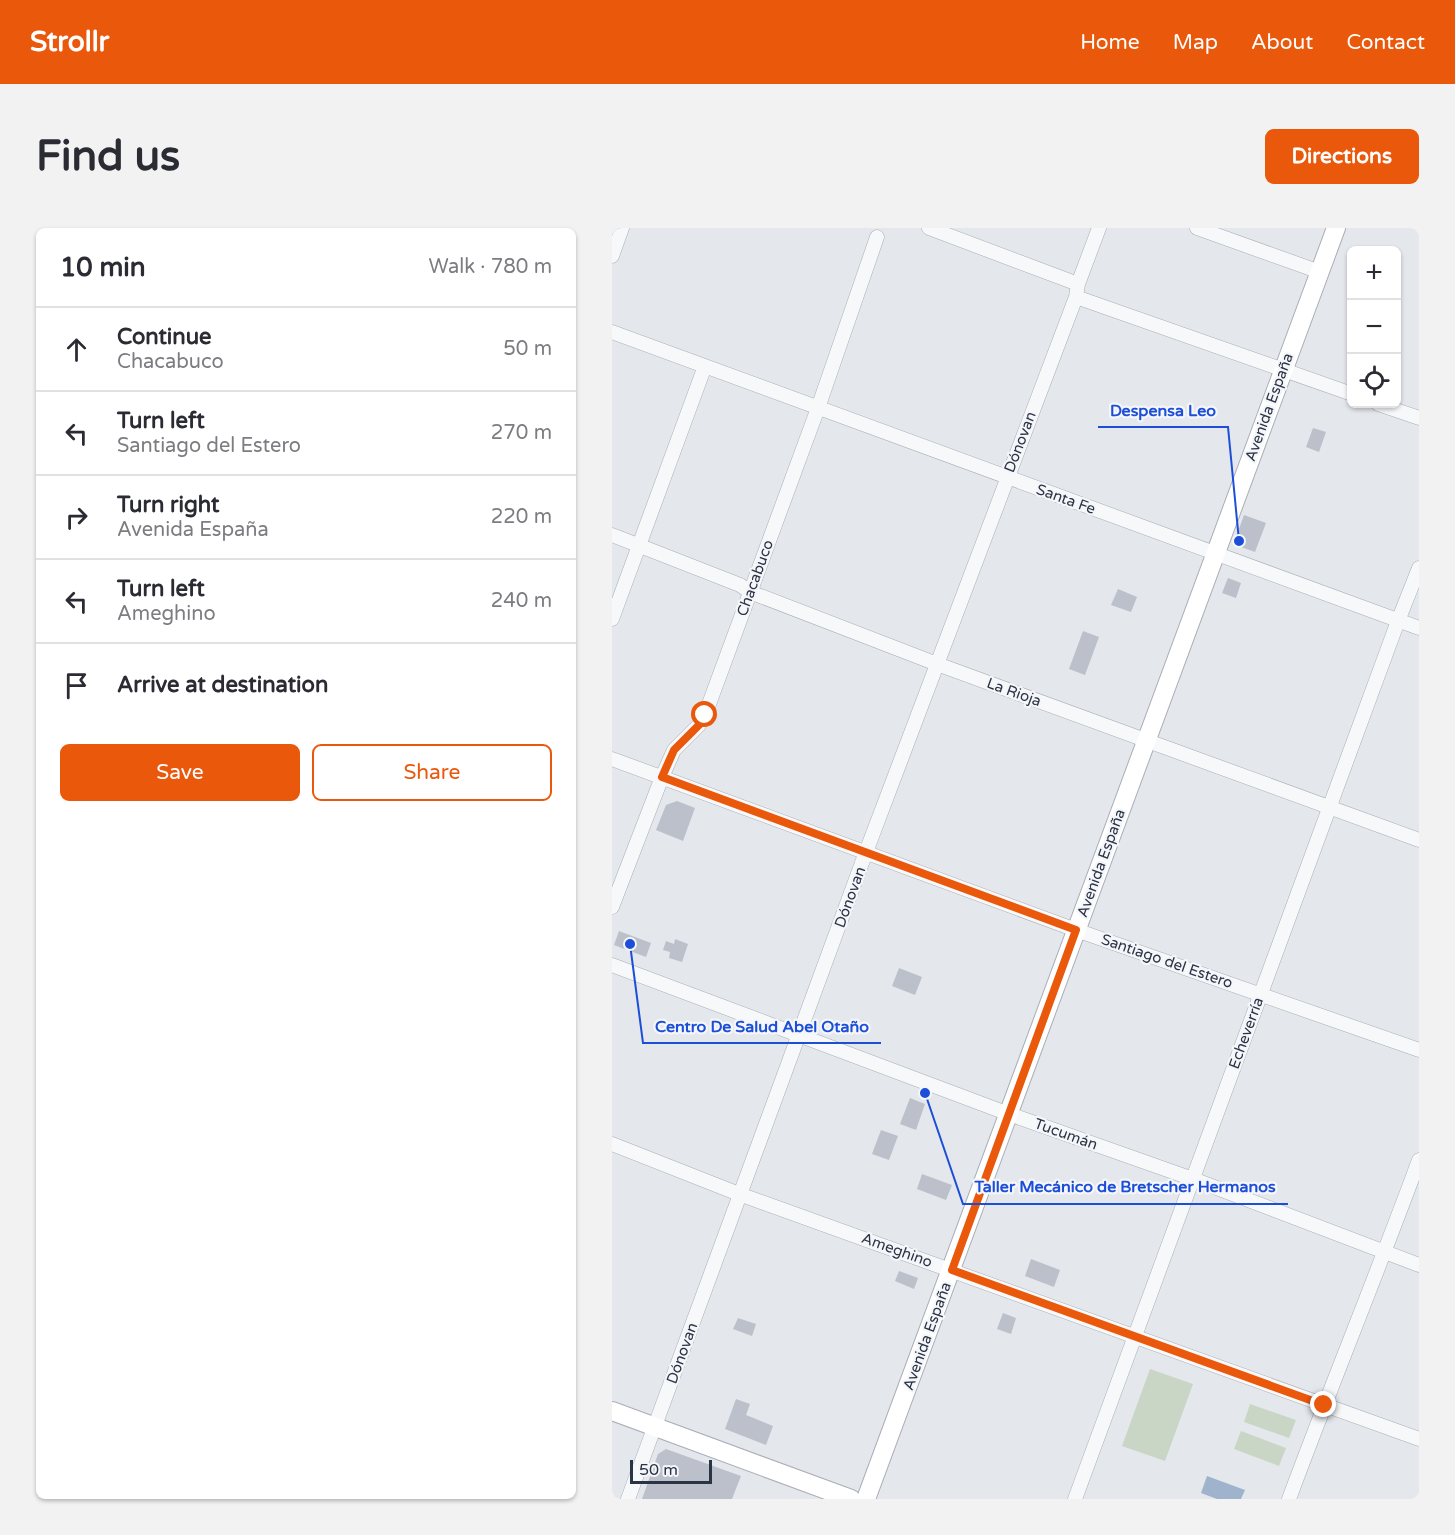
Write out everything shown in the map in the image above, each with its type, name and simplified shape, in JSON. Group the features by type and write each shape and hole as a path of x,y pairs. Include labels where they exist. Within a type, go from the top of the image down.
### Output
{"street":[{"path":"612,256 622,228"},
{"path":"929,228 1077,290 1283,370 1347,392"},
{"name":"Dónovan","path":"628,1499 739,1194 1099,228"},
{"path":"1197,228 1320,272"},
{"name":"Avenida España","path":"866,1499 1336,228"},
{"name":"Chacabuco","path":"612,907 674,750 699,725 705,715 818,408 877,237"},
{"name":"Santa Fe","path":"612,332 1419,628"},
{"path":"612,619 705,366"},
{"path":"1390,408 1419,418"},
{"name":"La Rioja","path":"612,535 740,585 750,592 938,664 1419,840"},
{"name":"Echeverría","path":"1075,1499 1419,568"},
{"name":"Santiago del Estero","path":"612,759 1076,930 1419,1050"},
{"name":"Tucumán","path":"612,965 1010,1114 1193,1179 1419,1265"},
{"name":"Ameghino","path":"613,1149 1419,1439"},
{"path":"1289,1499 1419,1161"},
{"path":"612,1410 851,1499"}],"green space":[{"path":"1150,1369 1193,1384 1165,1461 1122,1446"},
{"path":"1250,1404 1296,1420 1289,1438 1244,1422"},
{"path":"1241,1431 1286,1448 1279,1466 1234,1449"}],"water":[{"path":"1207,1476 1245,1490 1241,1499 1217,1499 1201,1493"}],"building":[{"path":"1313,428 1326,432 1319,452 1306,447"},
{"path":"1244,515 1266,523 1255,552 1238,546 1235,540"},
{"path":"1228,578 1241,583 1236,598 1222,593"},
{"path":"1118,589 1137,597 1131,612 1111,605"},
{"path":"1083,631 1099,637 1085,675 1069,669"},
{"path":"677,801 695,808 683,841 656,830 666,805"},
{"path":"619,931 651,943 646,957 614,945"},
{"path":"675,939 688,944 682,962 669,958 670,952 663,950 666,941 674,944"},
{"path":"899,968 922,977 915,995 892,986"},
{"path":"910,1098 925,1104 916,1130 900,1124"},
{"path":"881,1130 898,1136 889,1160 872,1154"},
{"path":"922,1174 952,1185 946,1200 917,1189"},
{"path":"1031,1259 1060,1270 1054,1287 1025,1276"},
{"path":"899,1271 918,1278 914,1289 895,1281"},
{"path":"1003,1313 1016,1318 1011,1334 997,1329"},
{"path":"738,1318 756,1324 752,1336 733,1329"},
{"path":"736,1399 750,1404 746,1415 773,1426 766,1445 725,1429"},
{"path":"666,1449 741,1476 732,1499 642,1499 658,1454"}],"place":[{"name":"Despensa Leo","path":"1239,541"},
{"name":"Centro De Salud Abel Otaño","path":"630,944"},
{"name":"Taller Mecánico de Bretscher Hermanos","path":"925,1093"}],"route":[{"path":"705,715 699,725 674,750 662,777 1076,930 952,1270 1324,1405"}]}
